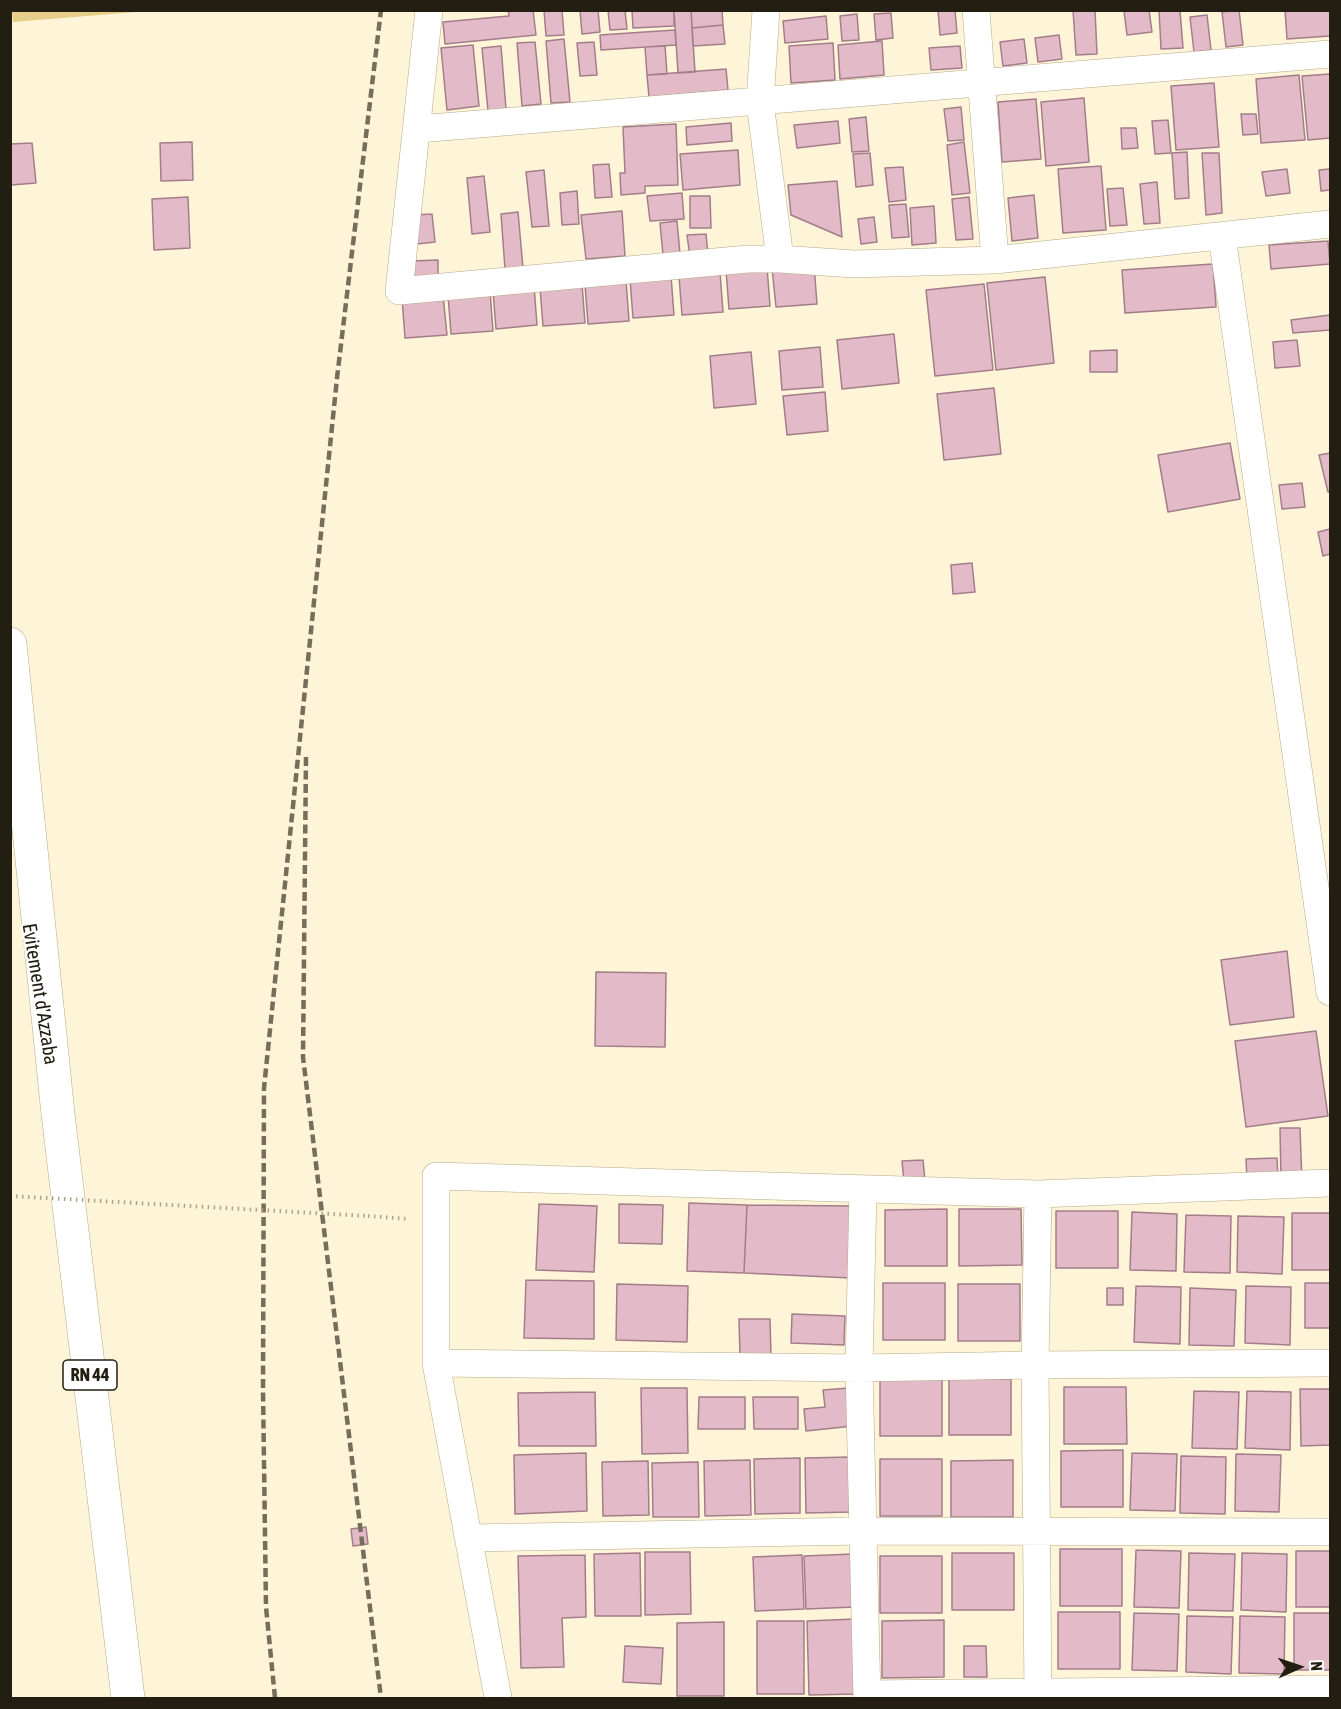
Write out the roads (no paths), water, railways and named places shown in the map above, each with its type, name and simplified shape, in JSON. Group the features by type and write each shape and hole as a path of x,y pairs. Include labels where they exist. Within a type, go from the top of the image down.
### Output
{"main road":[{"name":"RN 44","path":"10,644 58,1114 128,1698"},
{"path":"10,687 21,742"},
{"name":"Evitement d'Azzaba","path":"10,804 58,1114"}],"street":[{"path":"429,10 399,291 748,259 854,264 995,260 1330,224"},
{"path":"766,10 760,102 780,259"},
{"path":"976,10 995,260"},
{"path":"418,129 1330,54"},
{"path":"1222,236 1330,992"},
{"path":"498,1698 436,1363 436,1176 1038,1194 1330,1183"},
{"path":"862,1190 859,1368 867,1696 1330,1689"},
{"path":"1038,1194 1035,1365 1038,1695"},
{"path":"436,1363 859,1368 1330,1363"},
{"path":"470,1538 863,1532 1330,1532"}],"railway":[{"path":"275,1698 266,1607 263,1390 264,1088 337,378 381,10"},
{"path":"306,757 303,1057 381,1698"}]}
